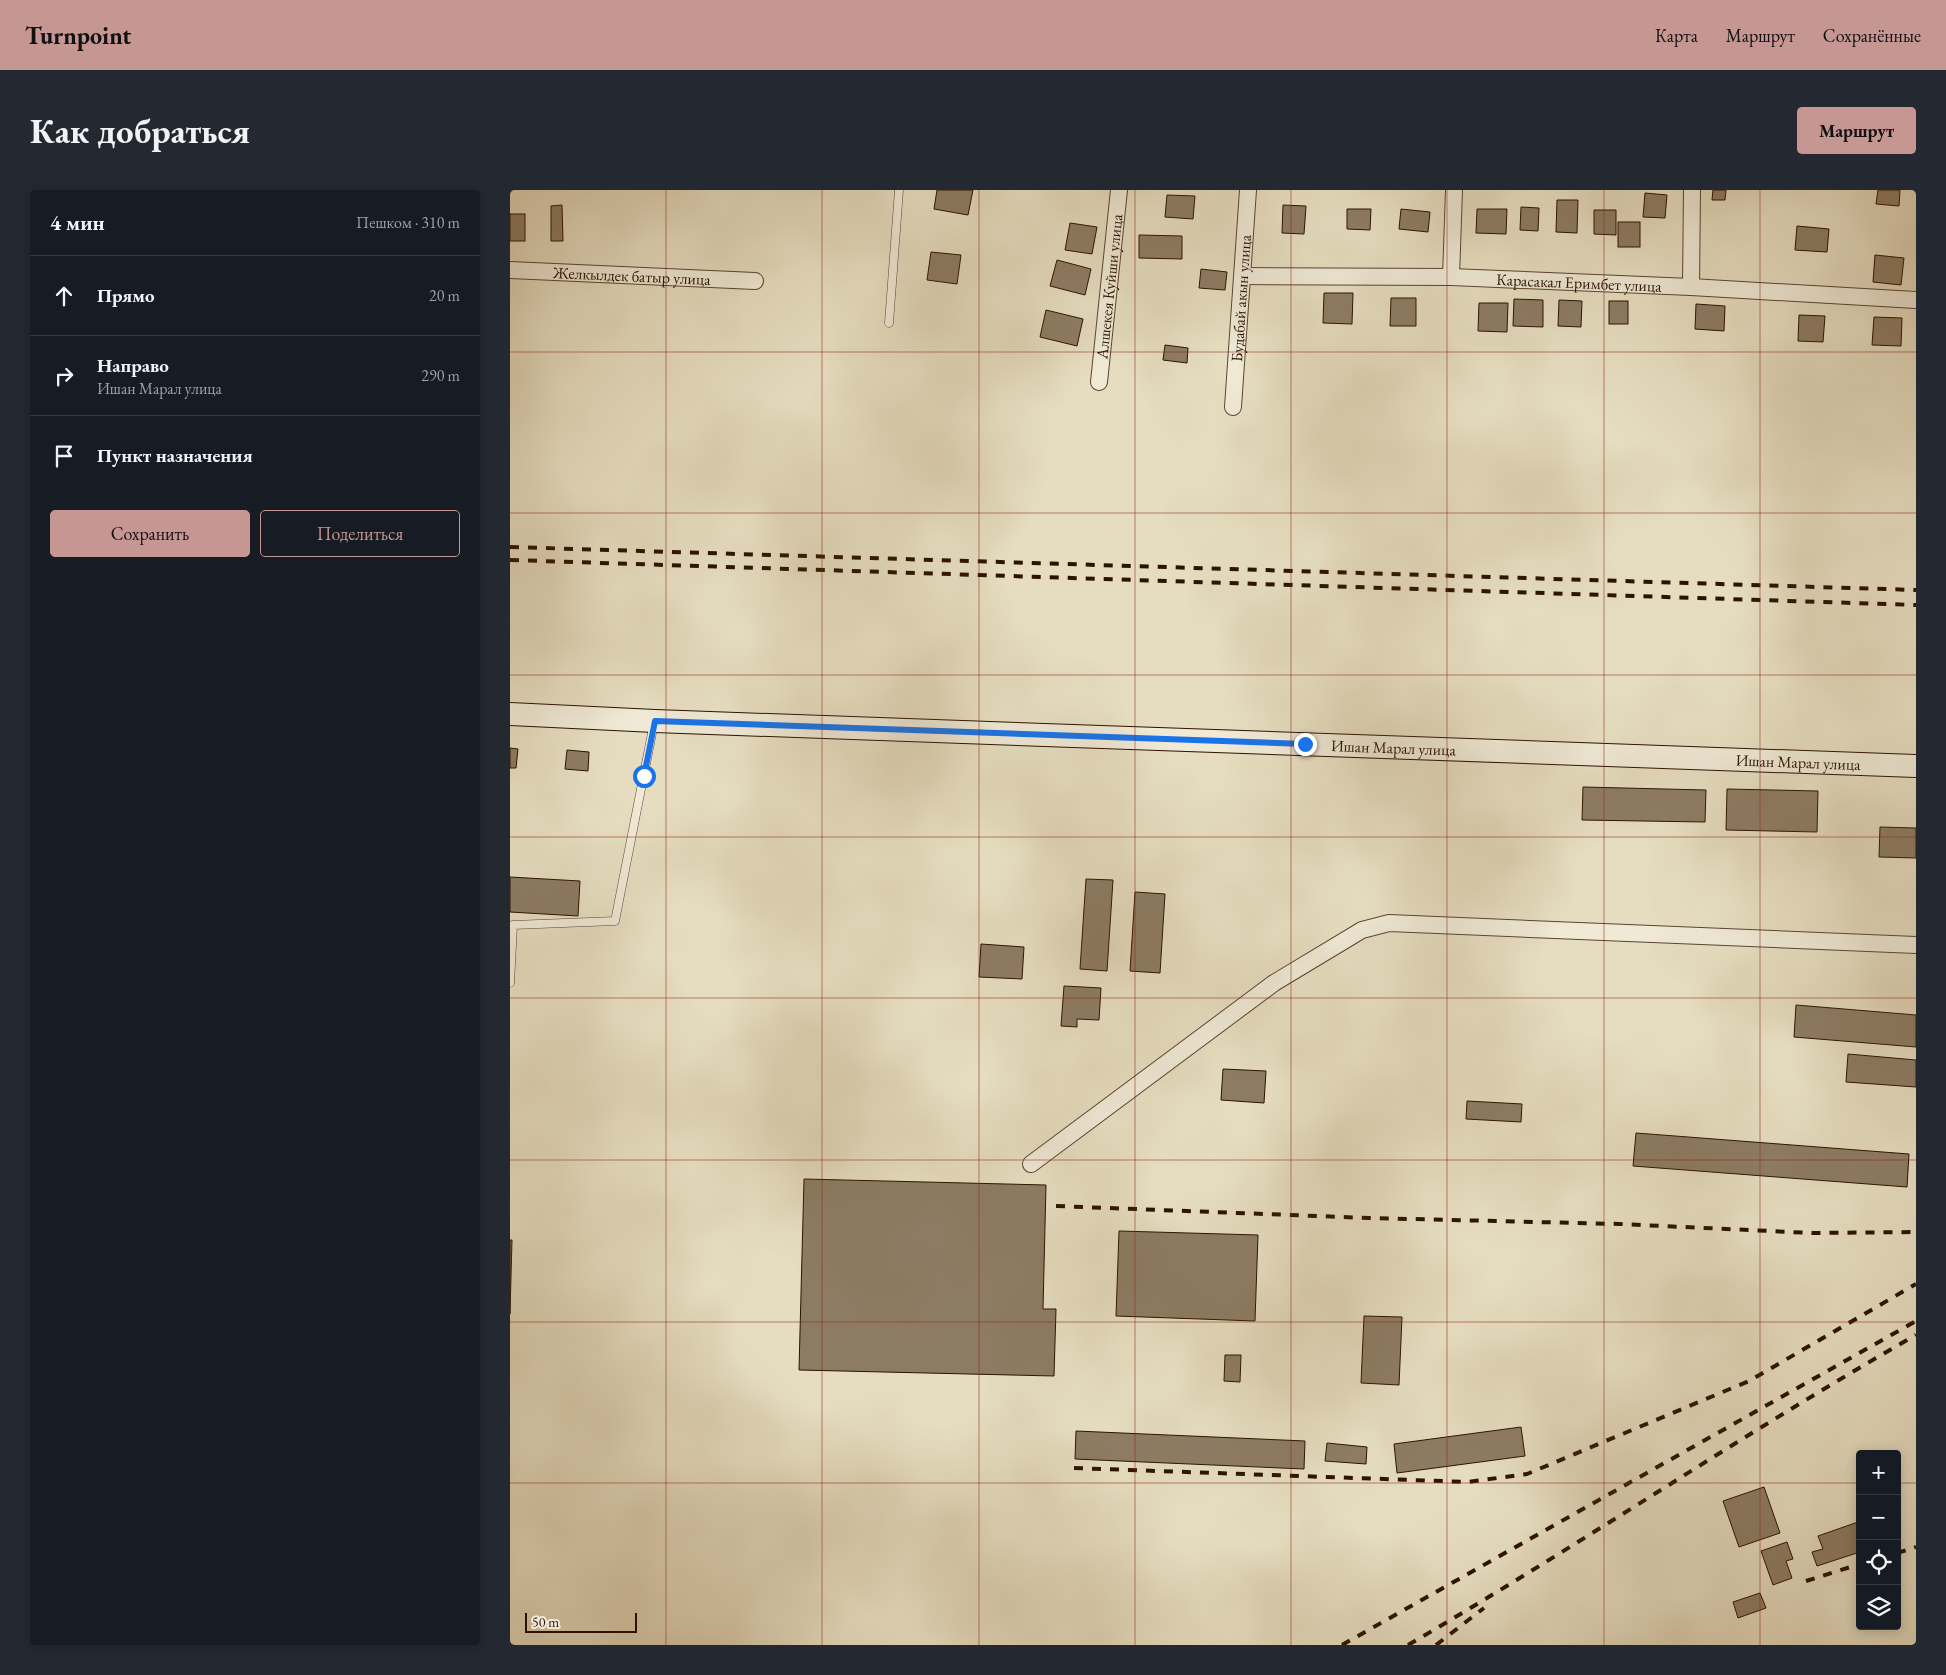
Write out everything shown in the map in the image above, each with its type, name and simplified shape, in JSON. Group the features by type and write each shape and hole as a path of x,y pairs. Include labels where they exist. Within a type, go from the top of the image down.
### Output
{"main road":[{"name":"Ишан Марал улица","path":"510,714 655,721 1916,766"}],"street":[{"name":"Алшекея Куйши улица","path":"1099,382 1119,190"},
{"name":"Будабай акын улица","path":"1233,407 1248,190"},
{"path":"1451,277 1454,190"},
{"path":"1691,287 1692,190"},
{"name":"Желкылдек батыр улица","path":"510,270 755,281"},
{"name":"Карасакал Еримбет улица","path":"1243,276 1451,277 1691,287 1916,300"},
{"path":"1031,1164 1274,983 1362,930 1389,924 1916,945"}],"lane":[{"path":"889,323 899,190"},
{"path":"510,983 513,924 615,920 655,721"}],"building":[{"path":"937,190 973,190 968,215 934,209"},
{"path":"1713,190 1726,190 1725,200 1712,200"},
{"path":"1878,190 1900,190 1899,206 1876,204"},
{"path":"1645,193 1667,195 1665,218 1643,217"},
{"path":"1167,195 1195,196 1193,219 1165,217"},
{"path":"1557,200 1578,200 1577,233 1556,232"},
{"path":"562,205 563,241 551,241 551,206"},
{"path":"1283,205 1306,206 1304,234 1282,233"},
{"path":"1521,207 1539,208 1538,231 1520,230"},
{"path":"1347,209 1371,209 1370,230 1347,229"},
{"path":"1401,209 1430,212 1428,232 1399,229"},
{"path":"1477,209 1507,209 1506,234 1476,233"},
{"path":"1594,210 1616,210 1616,235 1594,234"},
{"path":"510,214 525,214 525,241 510,241"},
{"path":"1618,222 1640,222 1640,247 1618,247"},
{"path":"1070,223 1097,227 1092,254 1065,250"},
{"path":"1797,226 1829,229 1827,252 1795,250"},
{"path":"1139,235 1182,236 1182,259 1139,258"},
{"path":"931,252 961,255 957,284 927,280"},
{"path":"1875,255 1904,258 1901,285 1873,282"},
{"path":"1057,260 1091,269 1085,295 1050,286"},
{"path":"1201,269 1227,272 1225,290 1199,288"},
{"path":"1324,293 1353,293 1352,324 1323,323"},
{"path":"1391,298 1416,298 1416,326 1390,326"},
{"path":"1514,299 1543,300 1543,327 1513,326"},
{"path":"1559,300 1582,301 1581,327 1558,326"},
{"path":"1609,301 1628,301 1628,324 1609,324"},
{"path":"1479,303 1508,303 1507,332 1478,331"},
{"path":"1696,304 1725,306 1724,331 1695,329"},
{"path":"1046,310 1083,319 1077,346 1040,337"},
{"path":"1799,315 1825,316 1823,342 1798,341"},
{"path":"1874,317 1902,318 1901,346 1872,345"},
{"path":"1165,345 1188,348 1187,363 1163,360"},
{"path":"510,748 518,749 516,768 510,768"},
{"path":"567,750 589,752 588,771 565,769"},
{"path":"1583,787 1706,790 1705,822 1582,820"},
{"path":"1727,789 1818,791 1817,832 1726,830"},
{"path":"1880,827 1916,828 1916,858 1879,857"},
{"path":"510,877 580,881 578,916 510,912"},
{"path":"1086,879 1113,880 1107,971 1080,969"},
{"path":"1135,892 1165,894 1160,973 1130,971"},
{"path":"981,944 1024,947 1022,979 979,977"},
{"path":"1064,986 1101,988 1099,1020 1077,1019 1077,1027 1061,1026"},
{"path":"1796,1005 1916,1015 1916,1047 1794,1037"},
{"path":"1848,1054 1916,1060 1916,1087 1846,1082"},
{"path":"1223,1069 1266,1071 1264,1103 1221,1100"},
{"path":"1467,1101 1522,1104 1521,1122 1466,1119"},
{"path":"1636,1133 1909,1154 1907,1187 1633,1166"},
{"path":"804,1179 1046,1185 1043,1309 1056,1309 1054,1376 799,1370"},
{"path":"1119,1231 1258,1235 1255,1321 1116,1316"},
{"path":"510,1240 512,1240 510,1314"},
{"path":"1364,1316 1402,1317 1399,1385 1361,1383"},
{"path":"1225,1355 1241,1355 1240,1382 1224,1381"},
{"path":"1521,1427 1525,1456 1397,1473 1394,1444"},
{"path":"1076,1431 1305,1441 1304,1469 1075,1459"},
{"path":"1327,1443 1367,1447 1366,1464 1325,1461"},
{"path":"1764,1487 1780,1533 1739,1547 1723,1501"},
{"path":"1856,1523 1856,1553 1817,1566 1812,1552 1823,1549 1818,1536"},
{"path":"1787,1542 1793,1559 1786,1561 1792,1578 1773,1585 1761,1551"},
{"path":"1760,1593 1766,1608 1738,1618 1733,1602"}],"railway":[{"path":"510,547 1916,590"},
{"path":"510,560 1916,605"},
{"path":"1056,1206 1369,1218 1620,1224 1812,1233 1916,1232"},
{"path":"1074,1468 1468,1482 1527,1474 1749,1381 1916,1284"},
{"path":"1342,1645 1916,1321"},
{"path":"1408,1645 1536,1568 1788,1411 1916,1335"},
{"path":"1901,1552 1916,1547"},
{"path":"1806,1581 1856,1565"},
{"path":"1436,1645 1484,1608"}],"route":[{"path":"644,776 655,721 1305,744"}]}
